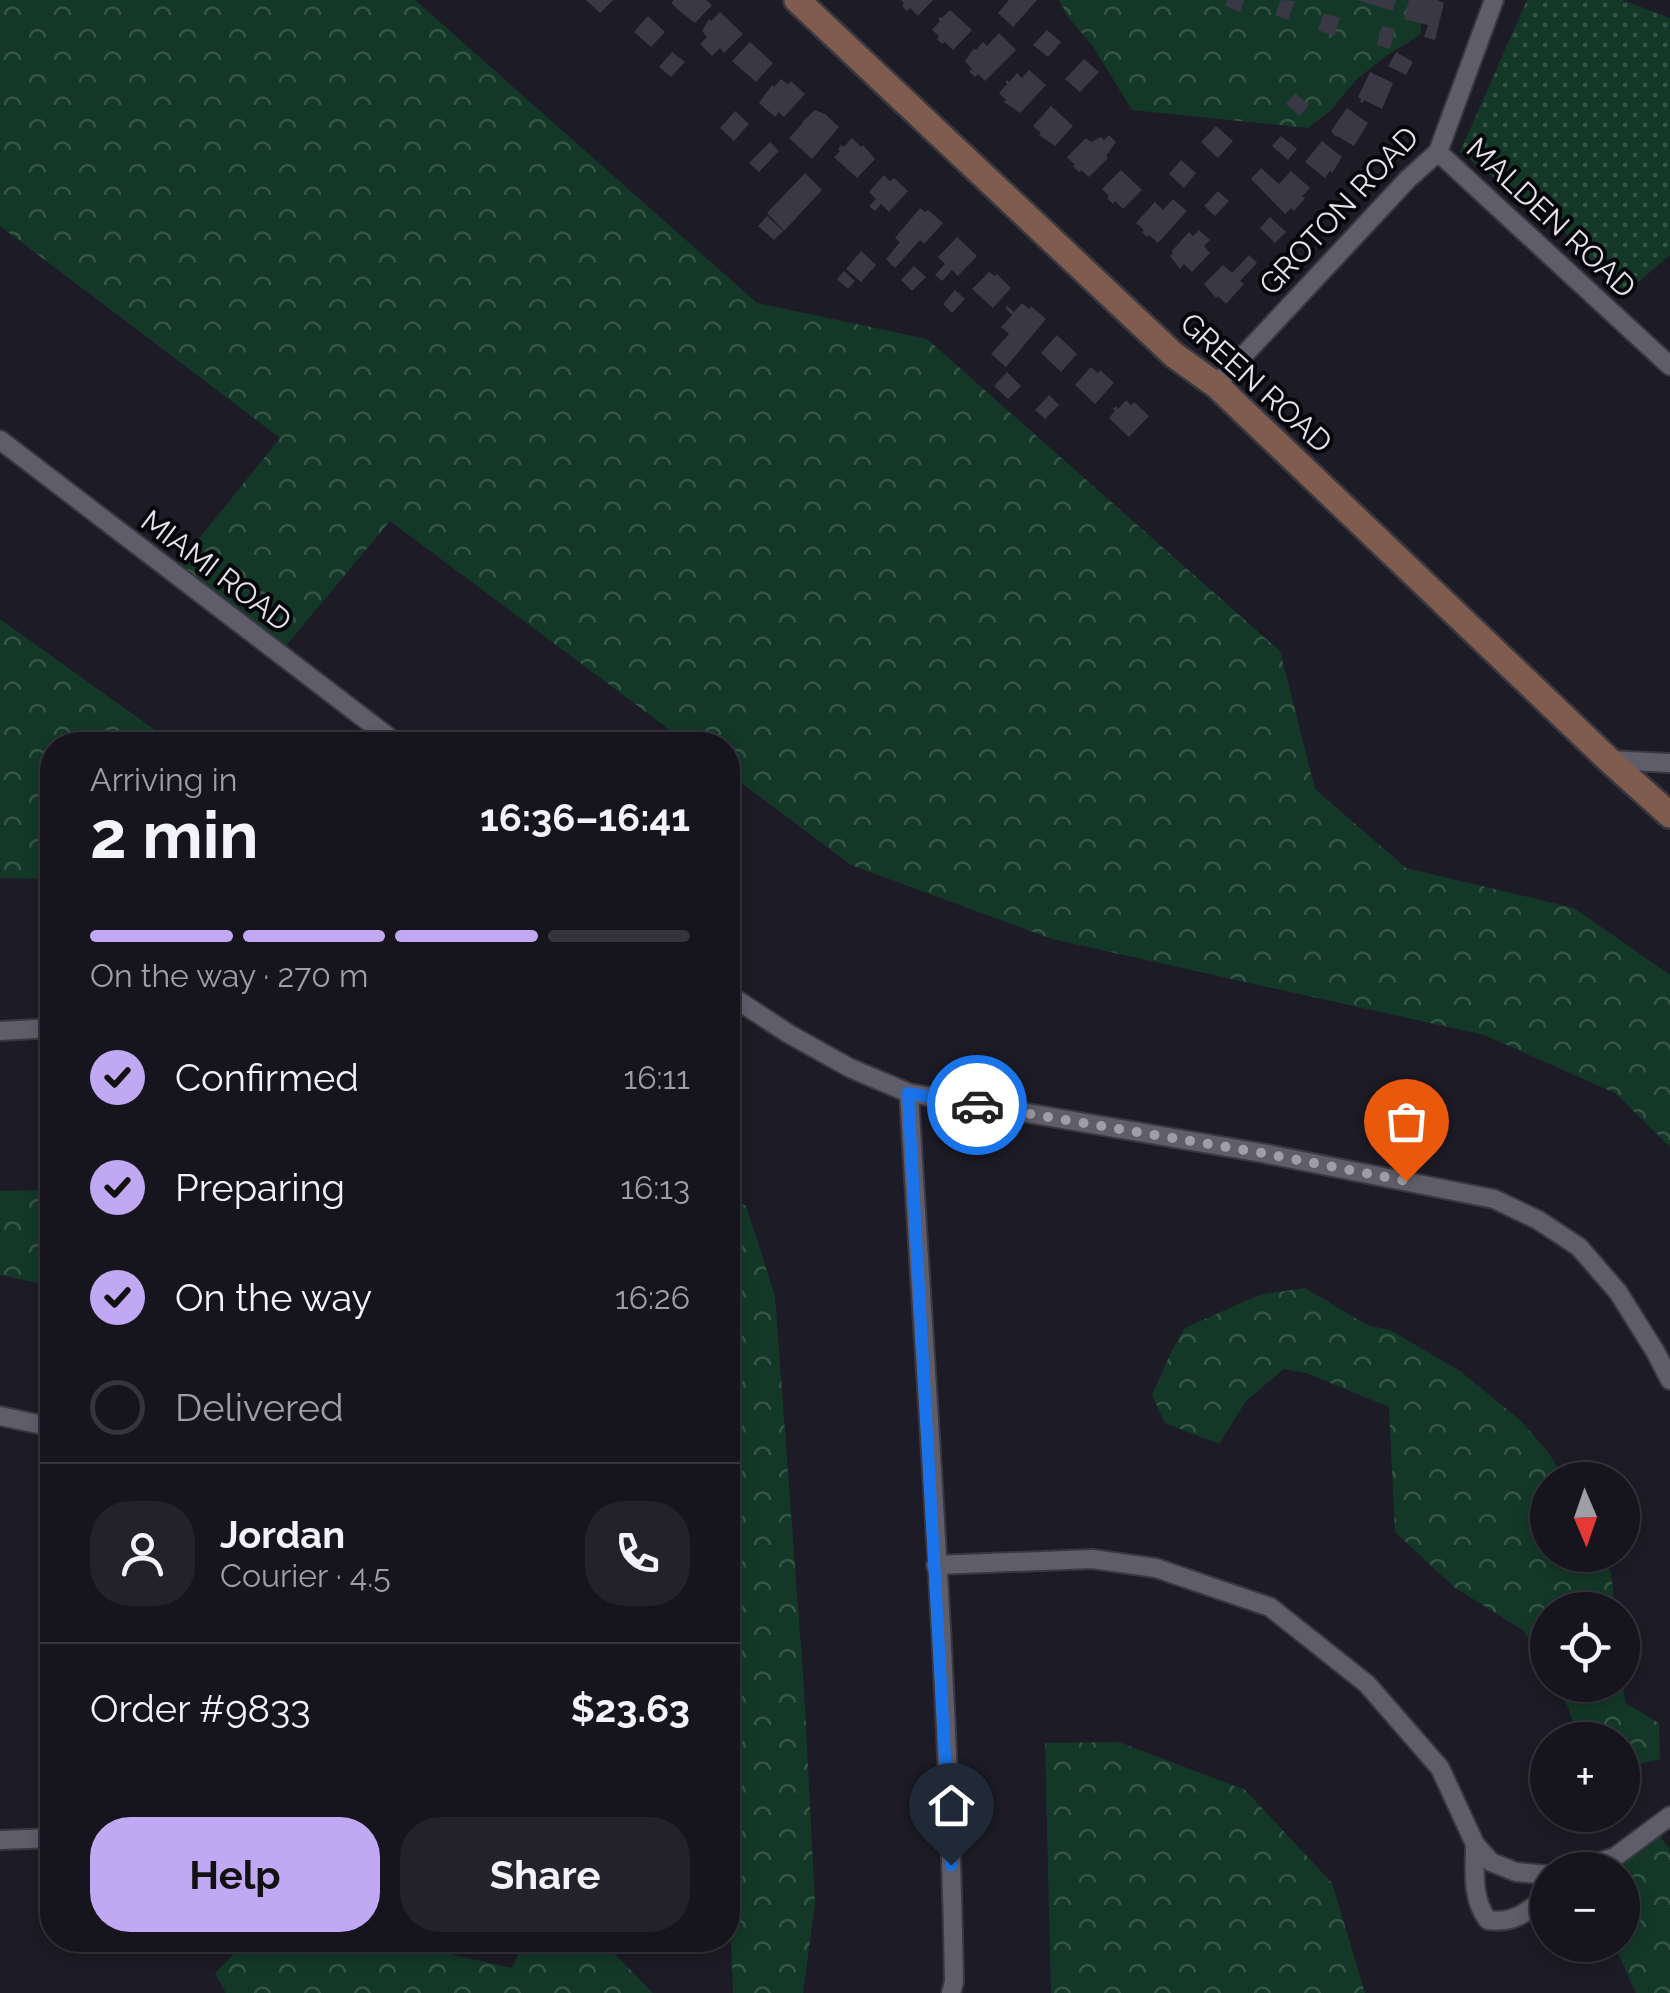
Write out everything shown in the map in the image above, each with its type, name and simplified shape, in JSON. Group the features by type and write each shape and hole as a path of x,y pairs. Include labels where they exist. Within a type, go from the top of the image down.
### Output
{"main road":[{"name":"GREEN ROAD","path":"798,0 1174,354 1216,384 1670,815"}],"street":[{"name":"GROTON ROAD","path":"1216,384 1408,179 1438,152 1494,0"},
{"name":"MALDEN ROAD","path":"1438,152 1670,366"},
{"name":"MIAMI ROAD","path":"0,440 382,732"},
{"path":"1609,760 1670,763"},
{"path":"740,1002 850,1068 908,1093 1262,1153 1494,1199 1538,1220 1579,1247 1618,1292 1670,1380"},
{"path":"0,1030 40,1028"},
{"path":"908,1093 953,1903 951,1993"},
{"path":"0,1416 40,1424"},
{"path":"936,1564 1092,1559 1156,1568 1270,1607 1368,1684 1440,1768 1475,1844 1491,1862 1530,1873"},
{"path":"1622,1852 1670,1816"},
{"path":"0,1840 40,1838"},
{"path":"1475,1844 1475,1886 1480,1910 1488,1920 1503,1922 1530,1910"}],"green space":[{"path":"0,0 415,0 757,303 927,339 1280,651 1315,789 1406,868 1574,908 1670,975 1670,1147 1615,1093 1484,1035 1052,939 851,865 740,782 740,732 673,732 390,521 279,654 172,572 280,438 0,226"},
{"path":"1059,0 1424,0 1420,35 1357,79 1331,110 1308,128 1132,110"},
{"path":"1527,0 1622,0 1670,18 1670,255 1624,294 1558,226 1460,152"},
{"path":"0,619 158,732 40,732 40,879 0,878"},
{"path":"40,1190 40,1283 0,1275 0,1191"},
{"path":"740,1202 746,1206 775,1296 804,1688 815,1903 803,1993 733,1993 731,1952 740,1952"},
{"path":"1305,1288 1367,1325 1390,1330 1460,1371 1521,1421 1554,1462 1530,1462 1530,1572 1611,1572 1613,1592 1530,1592 1530,1642 1524,1631 1454,1587 1395,1532 1389,1407 1306,1373 1284,1369 1246,1401 1219,1444 1165,1423 1152,1395 1185,1328 1259,1295"},
{"path":"1565,1702 1625,1702 1659,1723 1660,1759 1640,1764 1640,1722 1572,1722"},
{"path":"1119,1742 1245,1790 1332,1883 1365,1993 1051,1993 1045,1743"},
{"path":"1654,1828 1670,1850 1670,1993 1636,1993 1622,1962 1640,1962 1640,1852 1612,1852"},
{"path":"236,1952 440,1952 512,1968 519,1952 612,1952 653,1993 226,1993 215,1973"}],"building":[{"path":"586,0 613,0 600,13"},
{"path":"706,0 712,5 695,23 677,9 671,2"},
{"path":"901,0 933,0 918,16 910,8 907,11"},
{"path":"1009,0 1037,0 1013,27 998,13"},
{"path":"1227,0 1244,0 1240,12 1225,6"},
{"path":"1281,0 1295,1 1288,20 1275,15"},
{"path":"1357,0 1396,0 1393,11"},
{"path":"1409,0 1444,3 1435,40 1424,37 1428,25 1404,19"},
{"path":"950,10 972,30 953,50 945,42 942,44 932,30"},
{"path":"720,12 743,34 724,53 720,48 712,56 700,44 707,37 702,31 709,19"},
{"path":"1324,13 1340,18 1334,36 1318,30"},
{"path":"648,16 665,32 651,47 634,32"},
{"path":"1382,26 1395,29 1390,49 1377,45"},
{"path":"1047,30 1061,42 1048,57 1033,45"},
{"path":"999,33 1016,50 985,81 978,74 975,77 965,61 974,48 983,42 987,46"},
{"path":"750,42 773,63 756,82 732,61"},
{"path":"672,52 685,62 671,77 659,67"},
{"path":"1396,52 1413,62 1406,75 1388,66"},
{"path":"1084,59 1099,72 1080,92 1065,79"},
{"path":"1029,70 1046,85 1020,113 1004,102 999,93 1007,80 1017,73 1022,78"},
{"path":"1370,72 1393,83 1382,109 1364,100 1360,102 1358,97"},
{"path":"781,79 788,84 791,81 805,94 784,117 779,112 775,117 759,103"},
{"path":"1295,93 1309,105 1300,116 1286,104"},
{"path":"1051,106 1073,126 1055,146 1033,126"},
{"path":"1347,108 1368,123 1354,146 1331,131"},
{"path":"815,110 839,127 812,159 789,138"},
{"path":"735,111 749,124 734,141 720,128"},
{"path":"1216,126 1233,141 1218,158 1201,142"},
{"path":"1109,135 1116,142 1108,158 1089,177 1079,172 1067,157 1086,138 1091,142"},
{"path":"1281,136 1297,149 1288,160 1272,146"},
{"path":"852,138 875,159 857,178 834,157 841,145 844,147"},
{"path":"1322,141 1342,157 1325,178 1305,162"},
{"path":"770,142 779,151 759,172 749,163"},
{"path":"1181,160 1196,173 1184,188 1169,174"},
{"path":"1261,168 1279,184 1291,171 1310,188 1294,211 1291,208 1285,214 1251,179"},
{"path":"1121,170 1142,190 1123,209 1115,201 1113,204 1102,189"},
{"path":"805,173 822,190 784,231 767,213"},
{"path":"884,175 890,181 894,178 908,191 889,212 881,204 875,211 869,206 876,199 869,192"},
{"path":"1218,191 1229,201 1215,216 1204,206"},
{"path":"1173,199 1187,211 1158,243 1136,223 1155,202 1163,210"},
{"path":"920,208 943,223 924,244 920,240 895,268 886,259 900,242 895,238"},
{"path":"767,216 783,231 774,240 758,226"},
{"path":"1270,217 1286,232 1275,243 1260,228"},
{"path":"1199,230 1210,240 1204,246 1210,253 1192,272 1184,264 1180,269 1171,252 1189,232 1193,236"},
{"path":"957,237 977,256 958,276 952,270 942,281 935,275 945,264 938,257"},
{"path":"861,251 876,265 861,282 846,269"},
{"path":"1249,255 1257,263 1240,281 1244,284 1226,304 1216,298 1204,284 1223,265 1232,273"},
{"path":"914,266 926,277 912,291 901,280"},
{"path":"844,271 855,281 848,289 837,279"},
{"path":"989,272 997,274 1011,288 993,308 972,289"},
{"path":"955,290 965,299 952,313 943,304"},
{"path":"1022,303 1046,319 1006,367 991,354 1009,334 1001,327 1012,315 1005,308 1014,312"},
{"path":"1057,335 1077,354 1061,372 1041,353"},
{"path":"1091,367 1114,383 1095,404 1075,385"},
{"path":"1007,372 1021,386 1008,399 994,386"},
{"path":"1049,395 1059,405 1045,419 1035,410"},
{"path":"1126,400 1149,416 1129,437 1109,418 1113,409"}],"way so far":[{"path":"977,1105 1406,1181"}],"route":[{"path":"951,1865 908,1093 977,1105"}]}
